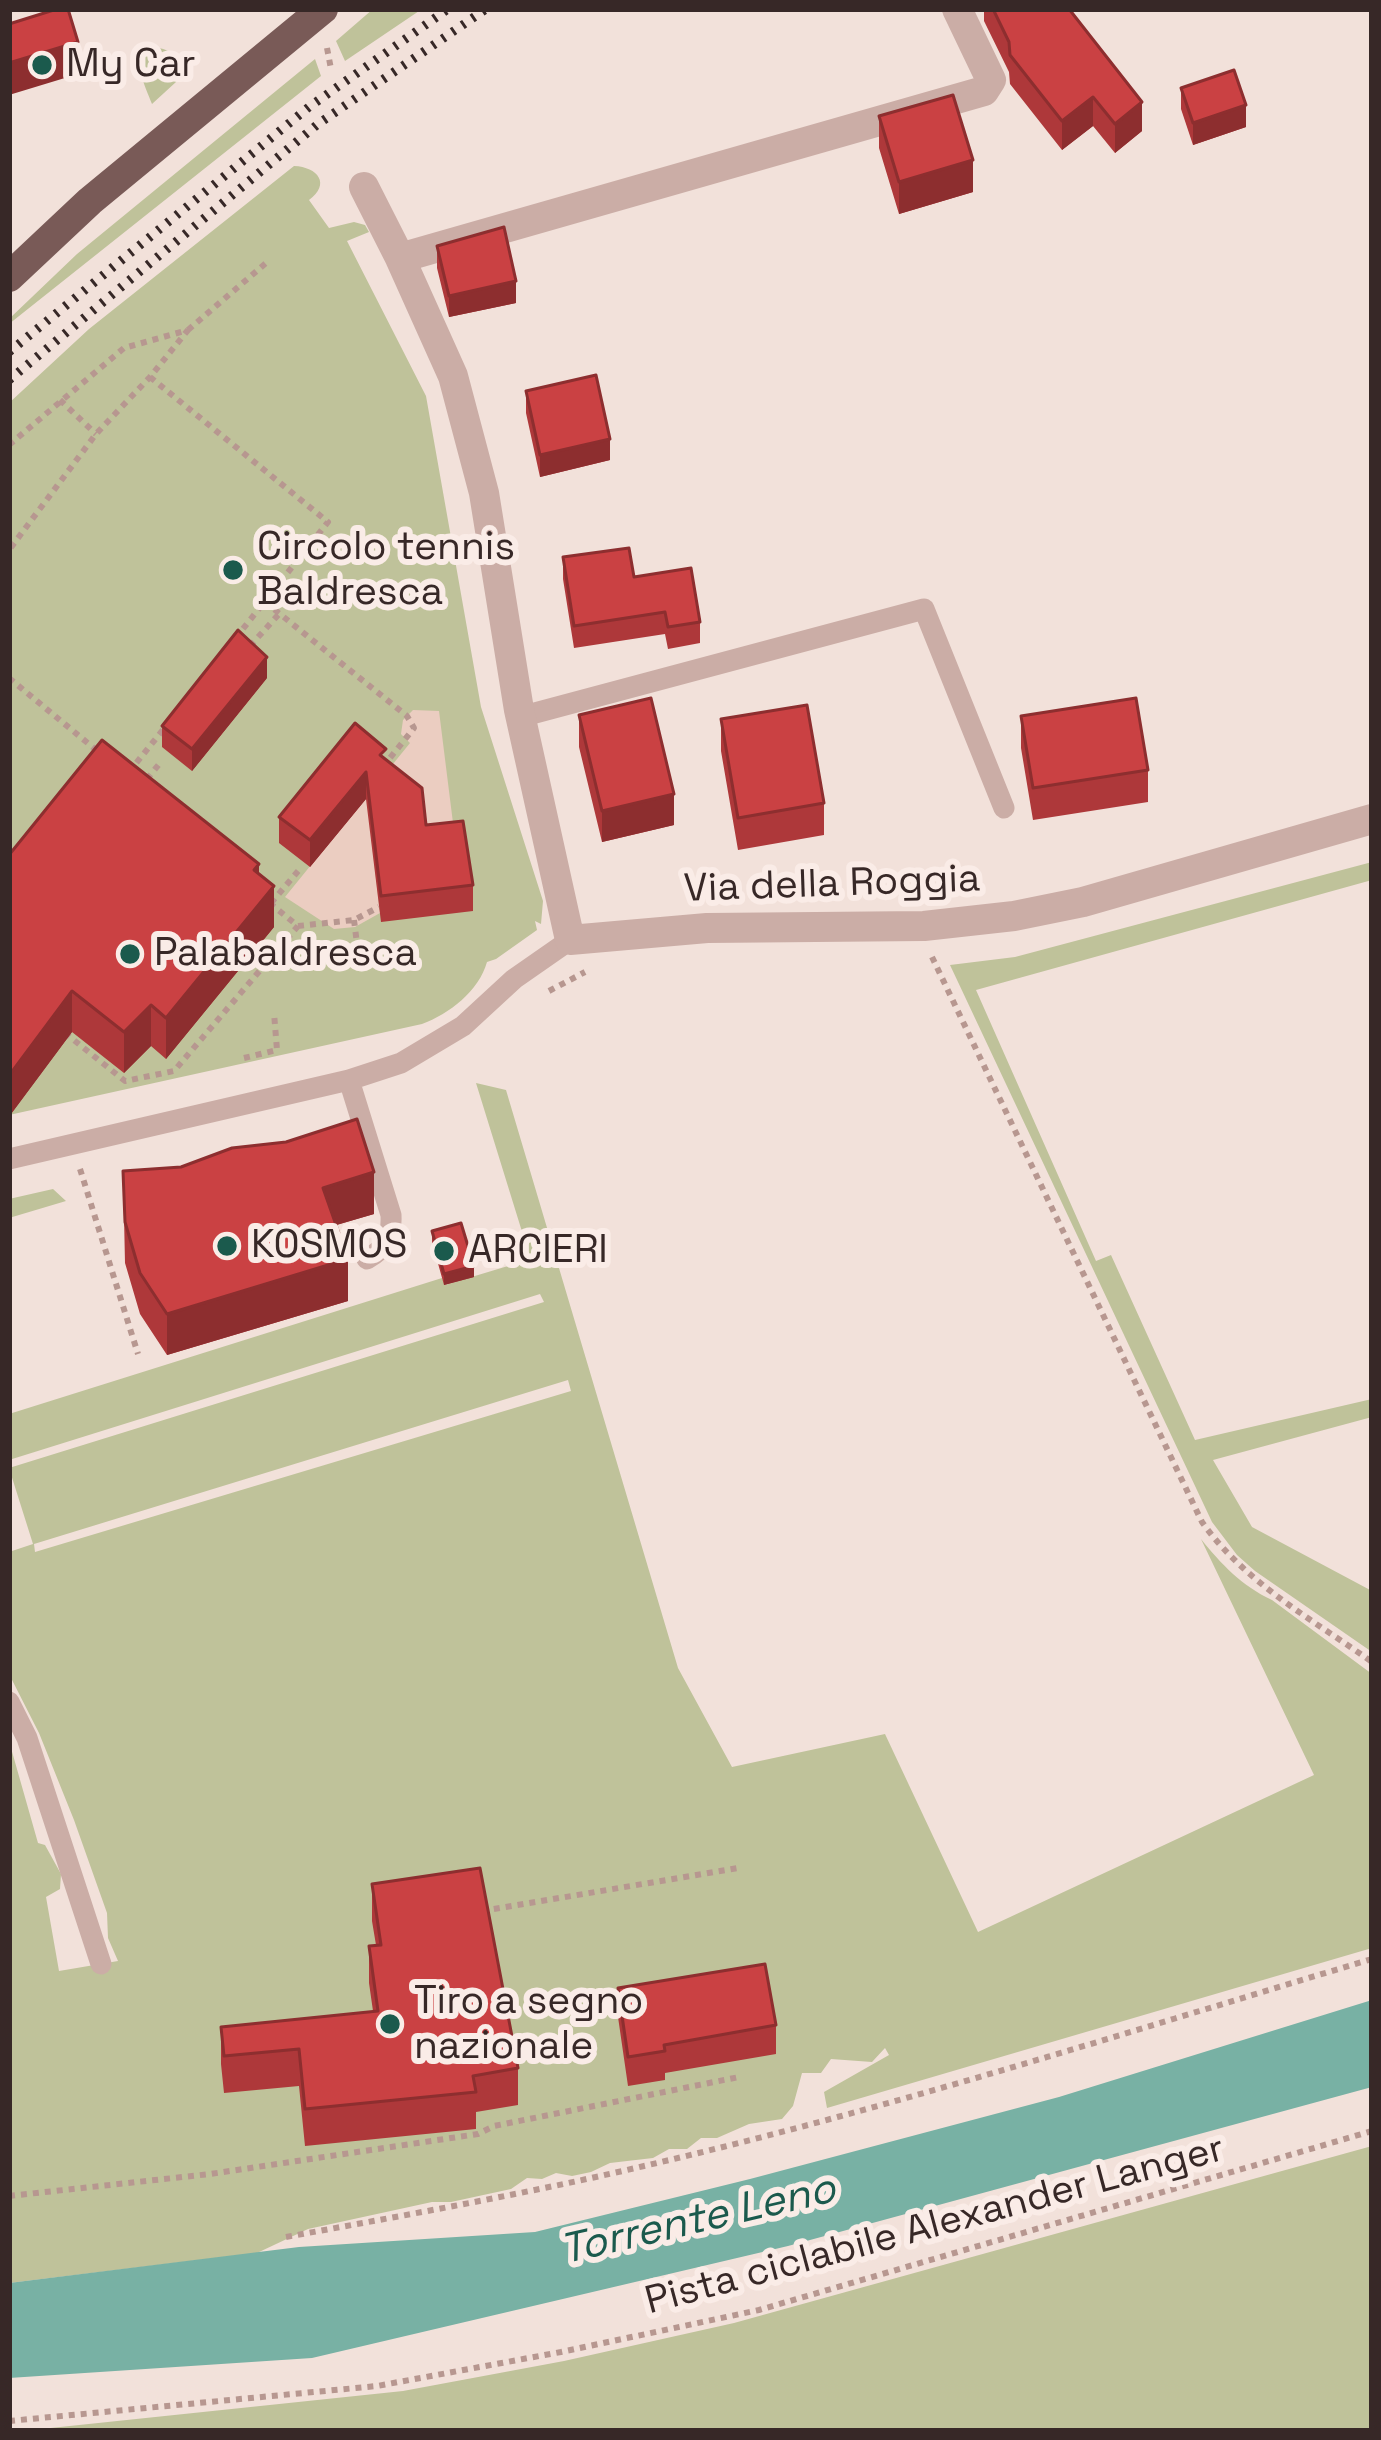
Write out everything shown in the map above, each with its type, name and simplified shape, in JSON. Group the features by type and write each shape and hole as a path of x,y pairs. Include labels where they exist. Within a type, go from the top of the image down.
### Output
{"main road":[{"path":"9,277 90,201 323,9"}],"street":[{"path":"400,258 984,91 992,80 957,9"},
{"path":"364,188 453,376 484,493 520,717 570,940"},
{"name":"Via della Roggia","path":"570,940 707,928 924,926 1014,916 1083,902 1372,819"}],"lane":[{"name":"Via della Roggia","path":"520,717 924,609 1004,808"},
{"name":"Via della Roggia","path":"9,1159 401,1063 463,1026 514,979 570,940"},
{"path":"349,1079 391,1215 387,1244 367,1259"},
{"path":"9,1702 28,1738 100,1964"}],"path":[{"path":"327,49 331,69"},
{"path":"9,550 96,434 188,330 266,263"},
{"path":"9,445 124,348 188,330"},
{"path":"150,377 328,522 238,636"},
{"path":"60,400 96,434"},
{"path":"265,602 407,716 413,728 390,758"},
{"path":"250,646 279,614"},
{"path":"9,678 98,750 104,760"},
{"path":"111,771 129,772 170,721"},
{"path":"135,795 160,764"},
{"path":"271,903 299,870"},
{"path":"254,890 298,926"},
{"path":"65,1034 125,1081 174,1071 298,926 355,920 379,907"},
{"path":"355,920 357,944"},
{"path":"924,926 929,950 1202,1522 1219,1547 1243,1569 1372,1662"},
{"path":"244,1058 277,1050 274,1013"},
{"path":"80,1168 138,1354"},
{"path":"482,1911 738,1868"},
{"path":"286,2237 649,2165 910,2097 1372,1959"},
{"path":"9,2196 210,2174 478,2134 494,2126 739,2077"},
{"name":"Pista ciclabile Alexander Langer","path":"9,2421 377,2386 759,2310 1372,2131"}],"green space":[{"path":"373,9 422,9 345,61 336,41"},
{"path":"150,48 169,52 180,68 176,82 152,104 141,68"},
{"path":"315,59 321,76 9,324 77,254"},
{"name":"Circolo tennis Baldresca","path":"294,166 310,169 319,177 319,188 309,200 329,228 354,222 365,225 369,232 347,241 426,396 481,707 543,901 541,924 535,921 537,930 487,962 462,1000 422,1024 9,1115 9,403 89,329"},
{"path":"1372,862 1372,880 976,990 1096,1261 1111,1255 1195,1440 1372,1399 1372,1417 1213,1460 1252,1527 1372,1591 1372,1652 1255,1571 1212,1522 950,965 1015,957"},
{"path":"476,1083 506,1090 678,1668 732,1767 885,1734 978,1932 1314,1775 1201,1539 1242,1581 1372,1674 1372,1948 827,2108 824,2092 889,2055 885,2048 872,2062 831,2059 821,2073 802,2073 793,2106 782,2119 749,2124 717,2138 701,2138 687,2149 669,2149 653,2158 610,2163 572,2176 556,2173 527,2178 511,2189 308,2229 257,2253 9,2283 9,1741 38,1843 45,1845 61,1874 60,1889 46,1897 59,1971 118,1961 108,1938 107,1913 74,1820 9,1674 9,1552 33,1544 9,1468 544,1302 540,1294 9,1460 9,1414 442,1278 445,1285 508,1266 507,1258 528,1251","holes":["568,1380 571,1391 35,1552 34,1544"]},
{"path":"53,1189 66,1201 9,1218 9,1199"},
{"path":"1372,2146 1372,2431 22,2431 403,2391 564,2361 734,2323"}],"shaded area":[{"path":"413,710 439,711 455,839 371,836 380,913 355,927 334,929 285,897 410,743 401,734 403,720"}],"water":[{"name":"Torrente Leno","path":"1372,2000 1372,2087 788,2246 312,2358 9,2378 9,2283 299,2247 535,2232 1059,2097"}],"building":[{"path":"68,9 78,42 9,63 9,24"},
{"path":"993,9 1069,9 1142,102 1115,124 1093,97 1062,121 1010,55"},
{"path":"1234,70 1246,105 1193,123 1181,88"},
{"path":"953,95 973,160 899,182 879,116"},
{"path":"504,227 516,281 449,296 437,246"},
{"path":"596,375 610,439 540,455 526,391"},
{"path":"629,548 634,577 691,568 700,622 668,627 665,612 574,626 563,557"},
{"path":"238,630 267,657 192,749 162,726"},
{"path":"651,698 674,794 602,811 579,715"},
{"path":"1136,698 1148,770 1033,788 1021,716"},
{"path":"807,705 824,803 738,818 721,719"},
{"path":"355,723 386,749 380,755 422,788 426,825 463,821 473,885 381,896 366,772 310,840 279,817"},
{"name":"Palabaldresca","path":"102,740 259,864 254,870 274,886 166,1018 151,1005 124,1032 72,991 11,1073 9,855"},
{"name":"KOSMOS","path":"357,1119 374,1172 323,1188 348,1259 167,1314 140,1273 125,1222 123,1171 181,1167 232,1148 286,1142"},
{"path":"461,1223 474,1266 444,1274 432,1231"},
{"path":"480,1868 518,2068 473,2076 476,2092 305,2109 299,2049 224,2056 221,2027 378,2011 369,1946 381,1945 372,1884"},
{"path":"765,1964 776,2025 664,2045 665,2051 628,2057 618,1988"}],"railway":[{"path":"9,352 309,107 448,9"},
{"path":"9,380 318,124 486,9"}],"place":[{"name":"My Car","path":"42,65"},
{"name":"Circolo tennis Baldresca","path":"233,570"},
{"name":"Palabaldresca","path":"130,954"},
{"name":"KOSMOS","path":"227,1246"},
{"name":"ARCIERI","path":"444,1251"},
{"name":"Tiro a segno nazionale","path":"390,2024"}]}
